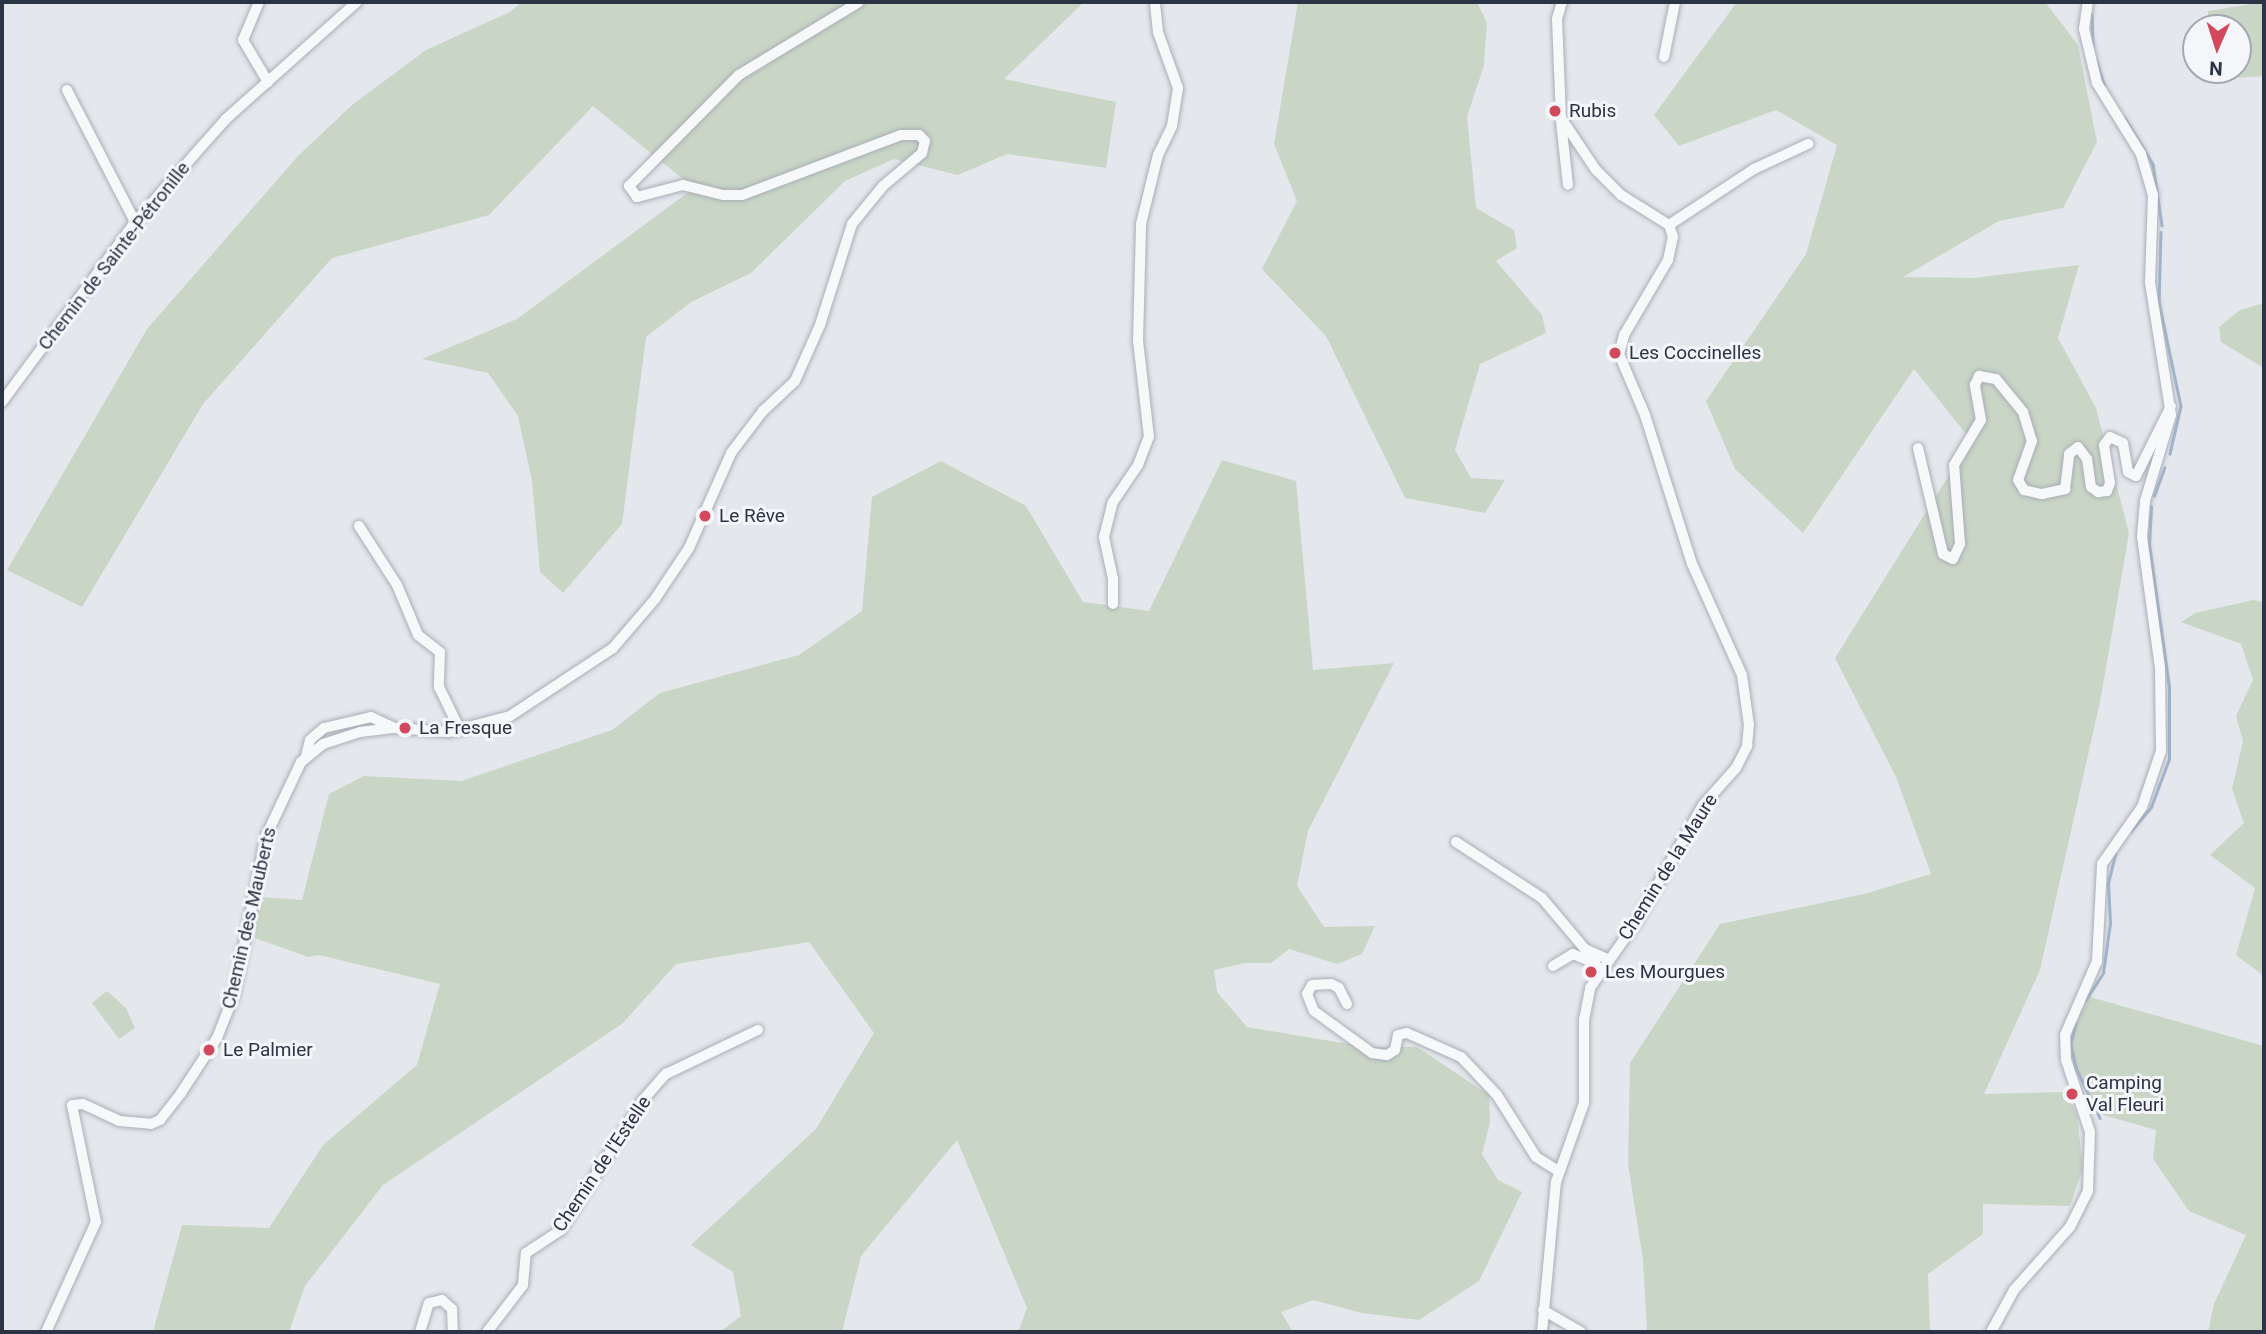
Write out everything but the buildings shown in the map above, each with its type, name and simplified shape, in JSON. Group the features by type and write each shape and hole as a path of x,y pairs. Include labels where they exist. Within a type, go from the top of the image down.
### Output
{"street":[{"path":"259,2 243,40 268,82"},
{"name":"Chemin de Sainte-Pétronille","path":"2,402 135,222 226,119 357,2"},
{"name":"Chemin des Mauberts","path":"46,1332 96,1222 72,1105 83,1104 119,1121 151,1124 163,1117 181,1093 216,1038 234,995 266,836 282,796 306,756 339,737 394,728 460,730 526,707 613,648 638,621 689,548 726,461 763,411 799,375 852,224 883,186 925,149 925,141 919,135 901,135 742,195 723,195 683,184 643,197 630,191 635,177 676,143 739,75 859,2"},
{"path":"1114,604 1114,579 1104,537 1113,502 1138,466 1149,437 1138,341 1141,224 1158,155 1172,126 1178,88 1158,32 1155,2"},
{"path":"1562,2 1557,19 1568,185"},
{"path":"1664,57 1675,2"},
{"path":"1991,1332 2014,1290 2070,1227 2090,1179 2088,1120 2066,1060 2065,1035 2097,961 2102,864 2142,807 2161,751 2160,668 2141,520 2168,433 2171,406 2150,291 2154,216 2150,178 2141,154 2097,83 2084,29 2088,2"},
{"path":"67,90 135,222"},
{"path":"1562,118 1596,170 1621,195 1669,225 1754,169 1808,144"},
{"name":"Chemin de la Maure","path":"1542,1332 1558,1171 1584,1103 1585,1004 1604,963 1637,921 1703,805 1736,768 1747,746 1749,724 1742,676 1692,564 1645,415 1619,354 1624,335 1668,260 1673,237 1669,225"},
{"path":"1918,448 1943,554 1953,559 1960,544 1954,465 1981,420 1975,385 1979,376 1996,379 2023,412 2032,441 2018,480 2024,490 2042,494 2065,489 2069,454 2077,447 2087,459 2091,487 2098,492 2107,491 2110,483 2104,445 2110,437 2123,443 2128,472 2136,476 2171,406"},
{"path":"359,526 397,585 418,635 440,652 439,687 460,730"},
{"path":"1456,842 1542,898 1585,949 1604,963"},
{"path":"1553,966 1573,954 1604,963"},
{"path":"1347,1004 1339,988 1331,984 1312,985 1307,993 1314,1011 1372,1053 1388,1055 1395,1050 1398,1035 1407,1033 1461,1058 1497,1095 1536,1157 1558,1171"},
{"name":"Chemin de l'Estelle","path":"487,1332 523,1285 526,1253 561,1230 643,1100 666,1074 758,1030"},
{"path":"420,1332 429,1303 442,1300 452,1309 453,1332"},
{"path":"1543,1310 1581,1332"}],"green space":[{"path":"522,2 1084,2 1004,79 1116,102 1106,168 1007,154 958,175 894,159 845,181 751,273 691,302 646,337 622,524 563,593 540,572 532,481 518,416 488,373 422,359 517,319 694,188 593,106 489,215 332,258 203,404 82,607 7,570 147,329 298,156 352,105 426,50 510,12"},
{"path":"1298,2 1477,2 1487,23 1484,65 1467,117 1476,208 1514,230 1517,248 1496,261 1542,315 1546,333 1480,364 1455,450 1471,478 1505,480 1485,513 1405,498 1326,336 1262,269 1297,201 1274,144"},
{"path":"1737,2 2045,2 2078,45 2097,142 2063,208 1999,221 1903,277 1974,278 2079,265 2058,338 2096,408 2129,533 2101,697 2040,970 1984,1094 2067,1092 2077,1116 2083,1168 2070,1206 1983,1204 1983,1234 1928,1274 1930,1332 1647,1332 1643,1260 1628,1164 1630,1063 1720,924 1864,894 1931,874 1896,777 1835,658 1971,440 1914,369 1803,533 1735,469 1706,401 1806,254 1837,145 1776,110 1679,146 1654,115"},
{"path":"2264,2 2264,76 2252,77 2252,14 2208,14 2208,11"},
{"path":"2264,303 2264,368 2221,342 2219,327 2240,310"},
{"path":"1222,460 1296,481 1313,670 1394,663 1308,831 1297,886 1324,927 1375,926 1362,954 1337,964 1289,949 1271,963 1245,963 1214,970 1217,992 1247,1027 1366,1047 1417,1047 1489,1095 1490,1123 1482,1154 1498,1180 1522,1192 1479,1281 1419,1320 1362,1313 1313,1300 1281,1312 1293,1332 1018,1332 1027,1308 957,1140 861,1256 842,1332 720,1332 741,1316 733,1272 691,1245 816,1129 874,1033 809,942 676,964 623,1023 383,1185 305,1286 289,1332 153,1332 182,1225 269,1228 323,1145 417,1065 440,984 319,955 308,957 255,938 259,897 302,900 329,794 364,776 461,781 612,730 660,693 799,655 862,611 872,497 941,461 1026,506 1083,602 1149,611"},
{"path":"2253,600 2264,602 2264,976 2236,955 2255,888 2210,855 2244,823 2232,789 2243,741 2236,716 2253,680 2241,644 2181,622 2195,613"},
{"path":"107,991 126,1008 135,1028 119,1039 92,1003"},
{"path":"2090,997 2264,1046 2264,1332 2208,1332 2214,1304 2246,1235 2189,1211 2153,1159 2156,1130 2103,1115 2092,1099 2075,1064 2073,1044 2079,1015"}],"waterway":[{"path":"2092,14 2093,46"},
{"path":"2096,59 2105,86"},
{"path":"2125,118 2153,164 2162,225"},
{"path":"2161,232 2159,302 2181,406 2170,454"},
{"path":"2154,496 2164,468"},
{"path":"2131,831 2151,807 2169,759 2169,687 2149,545 2151,507"},
{"path":"2085,1001 2103,973 2110,923 2108,883 2115,854"},
{"path":"2076,1023 2071,1045 2077,1070 2100,1118"}],"place":[{"name":"Rubis","path":"1555,111"},
{"name":"Les Coccinelles","path":"1615,353"},
{"name":"Le Rêve","path":"705,516"},
{"name":"La Fresque","path":"405,728"},
{"name":"Les Mourgues","path":"1591,972"},
{"name":"Le Palmier","path":"209,1050"},
{"name":"Camping Val Fleuri","path":"2072,1094"}]}
